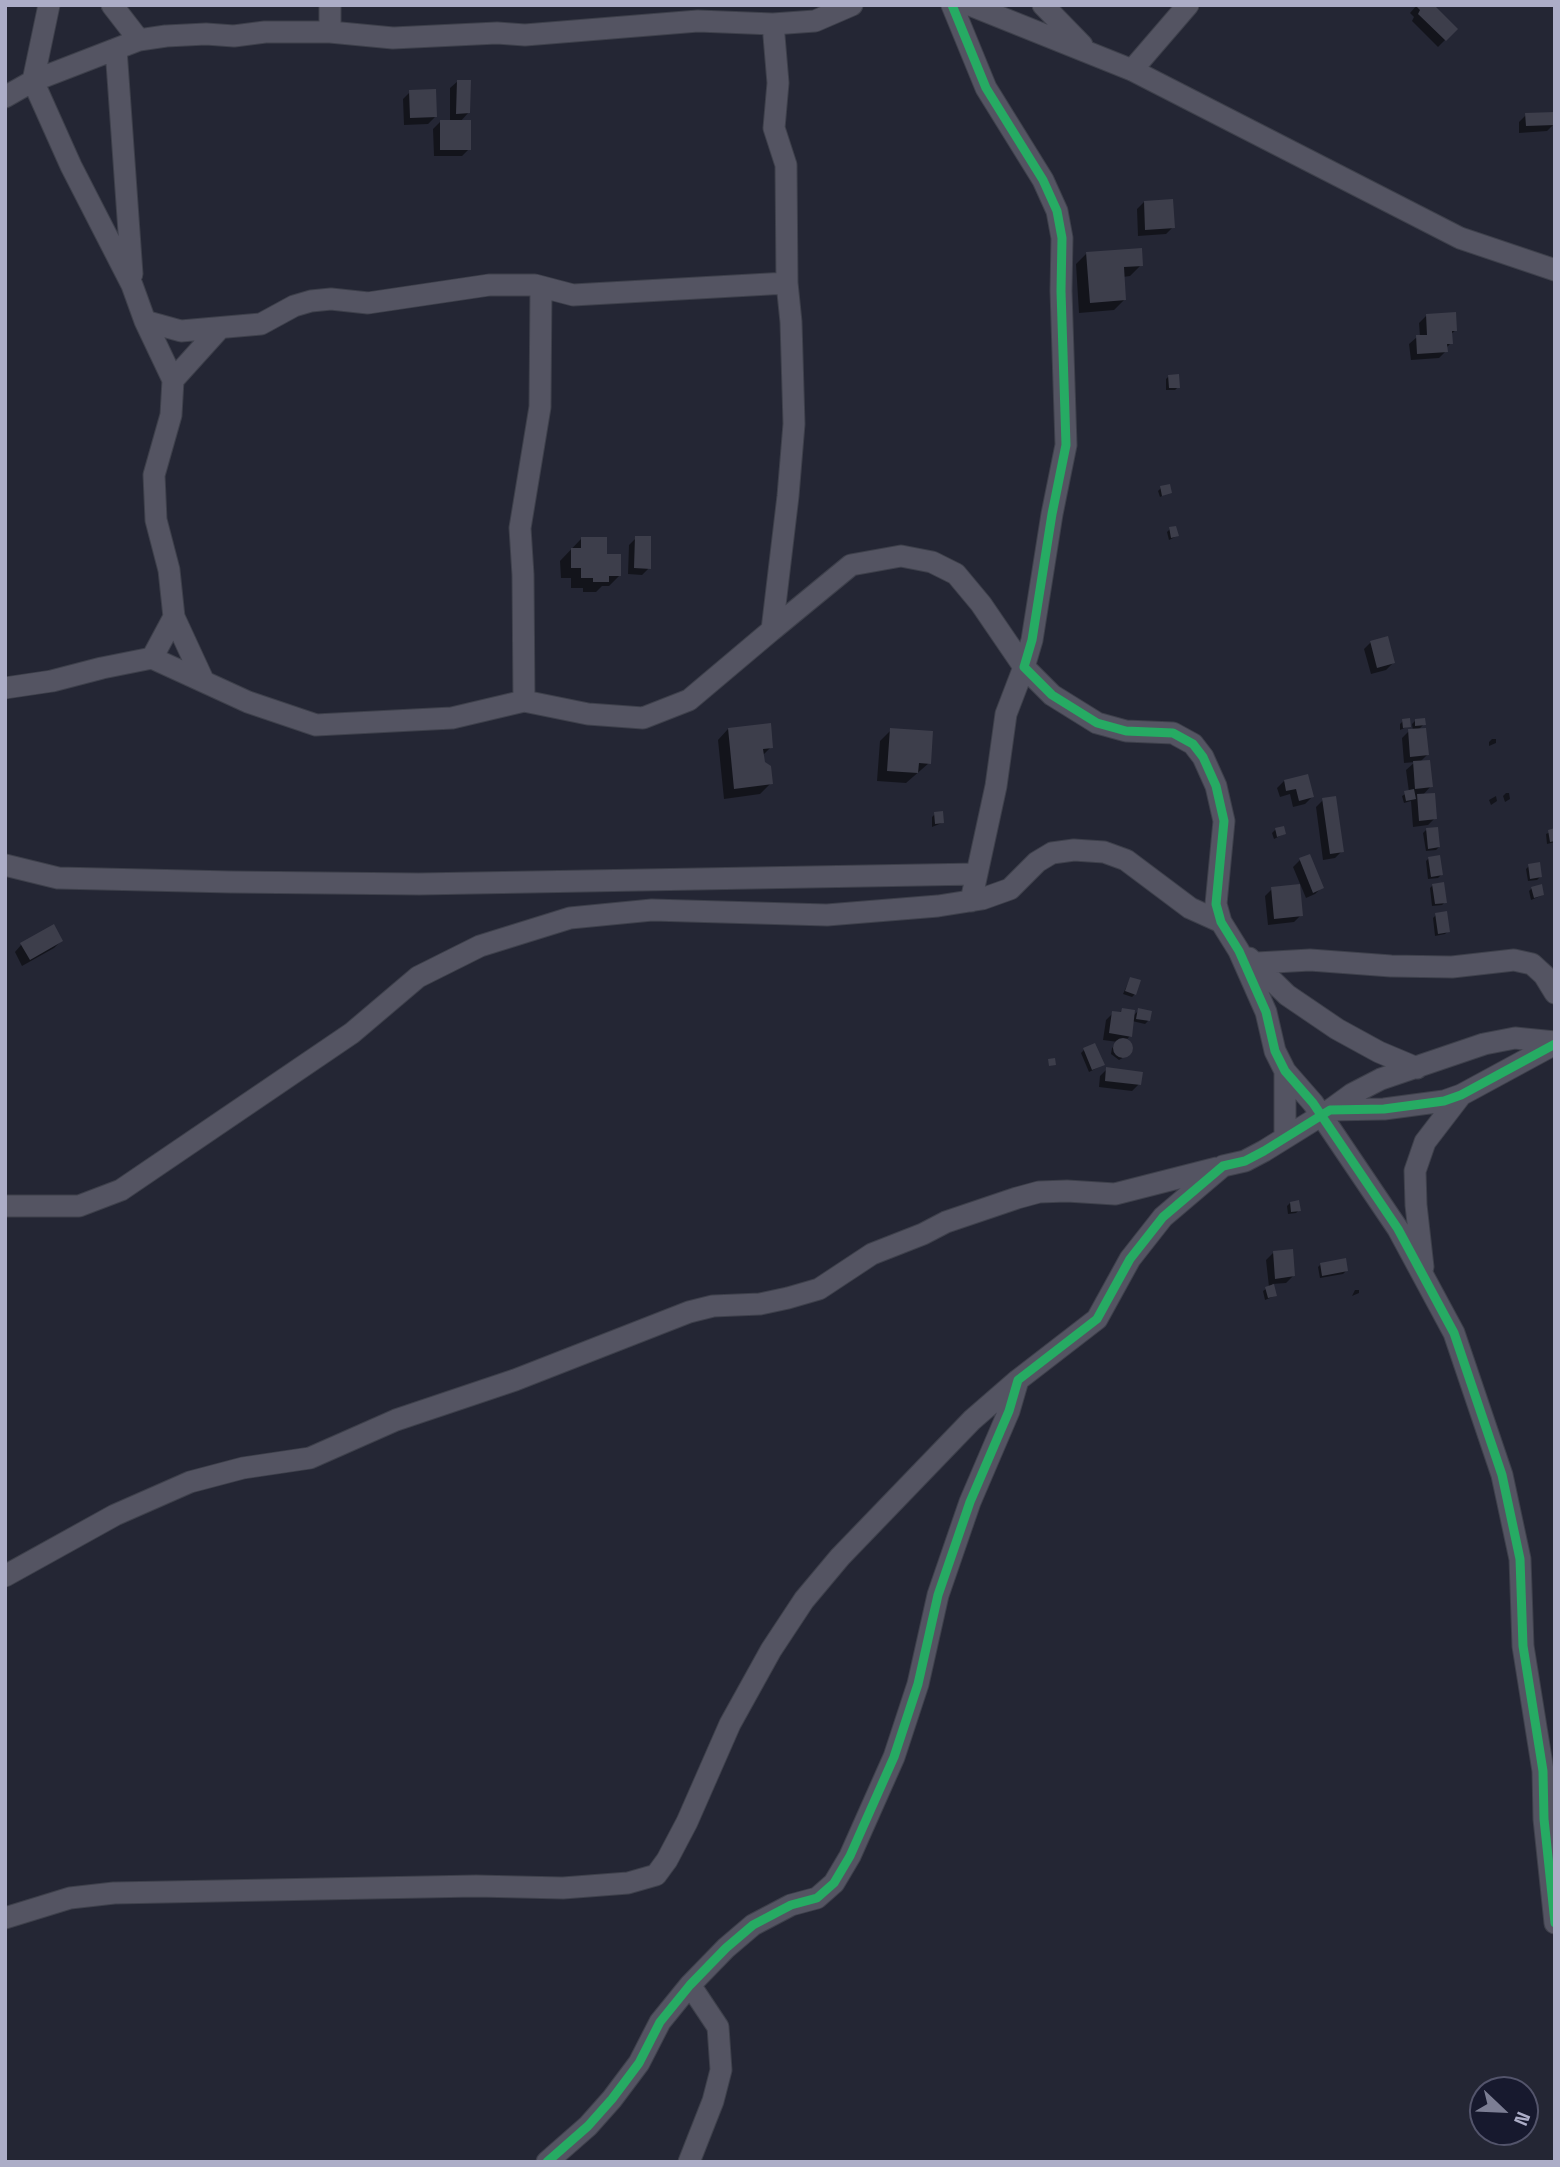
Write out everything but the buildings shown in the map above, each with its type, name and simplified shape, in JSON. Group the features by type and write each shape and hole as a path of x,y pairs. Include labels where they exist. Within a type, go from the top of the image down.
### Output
{"street":[{"path":"49,5 33,81 71,166 132,285 145,321 173,380 171,415 154,475 156,520 169,570 174,617 204,682"},
{"path":"112,5 139,40"},
{"path":"330,5 330,32"},
{"path":"5,97 33,81 139,40 166,36 330,32 393,38 497,33 525,35 698,21 773,24 815,21 852,5"},
{"path":"952,5 986,88 1057,211 1062,238 1066,445 1032,640 1006,715 996,786 971,901"},
{"path":"970,5 1132,70 1460,238 1555,270"},
{"path":"1042,5 1089,52"},
{"path":"1132,70 1188,5"},
{"path":"772,630 786,520 794,424 787,284 786,165 774,128 778,83 773,24"},
{"path":"116,49 132,285"},
{"path":"145,321 181,331 261,324 311,300 369,303 489,285 541,287 573,295 787,284"},
{"path":"524,701 520,528 540,407 541,287"},
{"path":"173,380 220,328"},
{"path":"5,688 52,681 152,658 248,702 316,725 452,718 524,701 588,714 643,718 689,700 850,565 901,556 932,562 956,574 981,604 1024,667 1052,695 1097,723 1126,731 1173,733 1193,744 1203,757 1216,786 1224,821 1216,904 1221,922 1239,951 1266,1012 1275,1051 1285,1071 1325,1112 1398,1229 1454,1333 1502,1475 1521,1559 1523,1646 1543,1771 1544,1819 1555,1923"},
{"path":"152,658 174,617"},
{"path":"5,1206 79,1206 121,1190 352,1033 418,977 480,946 570,918 630,911 827,915 880,912 971,901 1010,890 1037,862 1052,853 1084,850 1104,852 1126,860 1190,908 1221,922"},
{"path":"5,865 58,878 244,883 600,882 976,874"},
{"path":"1239,951 1257,963 1287,995 1337,1028 1379,1052 1417,1068"},
{"path":"1257,963 1310,960 1452,967 1514,960 1532,964 1544,975 1555,992"},
{"path":"5,1576 115,1515 190,1482 243,1468 310,1458 396,1420 515,1380 689,1312 713,1306 760,1304 819,1289 872,1254 946,1222 1039,1192 1115,1194 1245,1161 1352,1094 1381,1079 1484,1044 1514,1038 1555,1043"},
{"path":"1325,1112 1433,1104 1461,1095 1555,1043"},
{"path":"1285,1071 1285,1136"},
{"path":"1424,1277 1415,1171 1425,1142 1461,1095"},
{"path":"5,1918 70,1898 114,1894 449,1886 563,1888 628,1883 656,1875 688,1822 730,1724 771,1650 804,1600 840,1557 972,1420 1018,1380 1097,1319 1130,1259 1146,1237 1163,1217 1223,1166"},
{"path":"547,2162 588,2126 612,2099 639,2063 660,2022 690,1985 726,1948 753,1925 791,1905 817,1898 834,1883 850,1856 894,1757 918,1684 943,1581 970,1502 1009,1411 1018,1380"},
{"path":"689,2162 713,2101 721,2070 718,2027 690,1985"}],"cycle path":[{"path":"952,5 986,88 1043,180 1057,211 1062,238 1066,445 1032,640 1024,667 1052,695 1097,723 1126,731 1173,733 1193,744 1203,757 1216,786 1224,821 1216,904 1221,922 1239,951 1266,1012 1275,1051 1285,1071 1313,1103 1398,1229 1454,1333 1502,1475 1520,1559 1523,1646 1543,1771 1544,1819 1555,1923"},
{"path":"547,2162 588,2126 612,2099 639,2063 660,2022 690,1985 726,1948 753,1925 791,1905 817,1898 834,1883 850,1856 894,1757 918,1684 938,1595 970,1502 1009,1411 1018,1380 1097,1319 1130,1259 1163,1217 1223,1166 1245,1161 1330,1110 1384,1109 1444,1101 1461,1095 1555,1044"}]}
